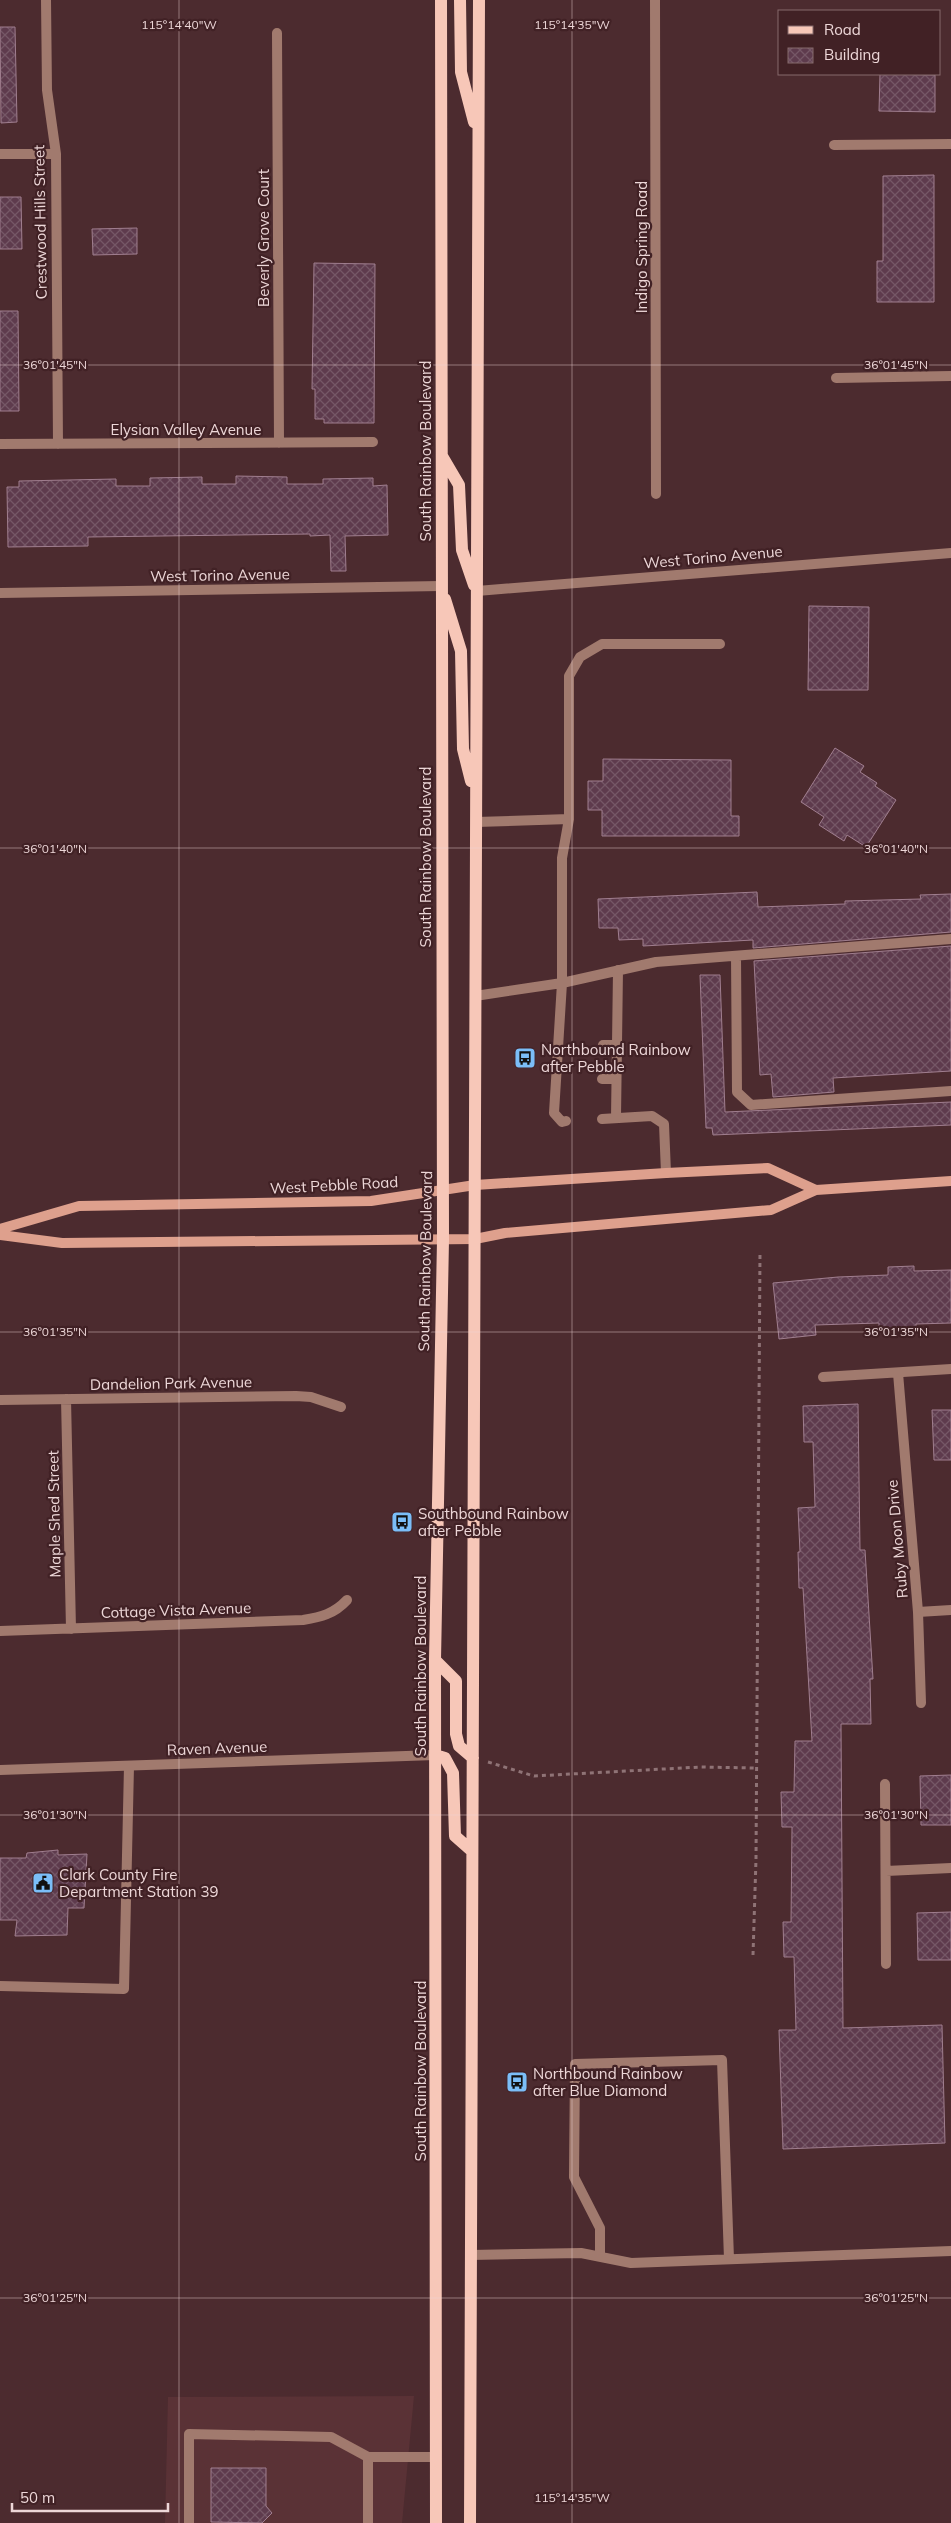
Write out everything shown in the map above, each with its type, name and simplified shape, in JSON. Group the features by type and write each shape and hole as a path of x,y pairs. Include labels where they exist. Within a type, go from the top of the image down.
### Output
{"main road":[{"name":"South Rainbow Boulevard","path":"436,2523 436,1660 442,1240 441,0"},
{"path":"460,0 461,72 479,139"},
{"path":"470,2523 479,0"},
{"path":"442,456 459,485 462,550 477,591"},
{"path":"441,586 461,651 463,749 476,798"},
{"path":"436,1660 456,1682 456,1734 459,1746 473,1758"},
{"path":"436,1755 444,1758 453,1773 455,1836 472,1851"}],"street":[{"name":"Crestwood Hills Street","path":"46,0 47,90 56,154 58,444"},
{"name":"Indigo Spring Road","path":"655,0 656,494"},
{"name":"Beverly Grove Court","path":"277,33 280,443"},
{"path":"834,145 951,144"},
{"path":"0,154 56,154"},
{"path":"836,378 951,376"},
{"name":"Elysian Valley Avenue","path":"0,444 373,442"},
{"name":"West Torino Avenue","path":"477,591 951,553"},
{"name":"West Torino Avenue","path":"0,593 441,586"},
{"path":"566,1121 562,1122 554,1113 561,1080 562,858 569,819 569,676 580,656 602,644 720,644"},
{"path":"476,822 569,819"},
{"path":"475,996 562,982 656,962 951,939"},
{"path":"736,956 737,1092 751,1105 951,1091"},
{"path":"616,1118 618,970"},
{"path":"603,1046 617,1045"},
{"path":"602,1079 616,1078"},
{"path":"602,1119 652,1116 664,1124 666,1173"},
{"name":"West Pebble Road","path":"0,1229 79,1206 371,1201 442,1192 475,1185 768,1168 816,1190"},
{"name":"West Pebble Road","path":"0,1235 62,1243 475,1239 505,1233 772,1210 816,1190 951,1181"},
{"path":"824,1377 951,1369"},
{"name":"Ruby Moon Drive","path":"898,1373 918,1612 921,1703"},
{"name":"Dandelion Park Avenue","path":"0,1400 296,1396 311,1397 340,1407"},
{"name":"Maple Shed Street","path":"66,1399 71,1629"},
{"name":"Cottage Vista Avenue","path":"0,1631 303,1620 322,1617 339,1609 347,1600"},
{"path":"918,1612 951,1610"},
{"name":"Raven Avenue","path":"0,1770 436,1755"},
{"path":"0,1986 124,1989 129,1766"},
{"path":"885,1784 886,1964"},
{"path":"886,1871 951,1868"},
{"path":"600,2257 600,2228 574,2177 574,2064 722,2060 729,2259"},
{"path":"470,2255 581,2253 631,2263 951,2251"},
{"path":"189,2523 189,2434 331,2437 368,2457 436,2457"},
{"path":"368,2457 368,2523"}],"path":[{"path":"753,1954 760,1252"},
{"path":"473,1758 534,1776 701,1767 756,1768"}],"shaded area":[{"path":"414,2396 402,2523 165,2523 168,2397"}],"building":[{"path":"0,27 15,27 17,122 1,123"},
{"path":"880,75 935,75 935,112 879,111"},
{"path":"934,175 934,302 877,302 877,261 883,261 883,176"},
{"path":"0,197 21,197 22,249 0,249"},
{"path":"137,228 137,254 93,255 92,229"},
{"path":"314,263 375,264 374,423 324,423 324,419 315,419 315,389 312,389"},
{"path":"0,311 18,311 19,411 0,411"},
{"path":"236,476 287,477 287,484 323,484 323,479 373,478 373,486 387,485 388,535 345,536 346,571 331,571 330,535 88,537 88,546 8,547 7,487 19,487 19,481 116,479 116,486 150,486 150,478 202,477 202,484 236,484"},
{"path":"809,606 869,607 868,690 808,690"},
{"path":"835,748 864,766 860,772 877,783 875,786 896,800 866,847 847,835 844,841 819,825 824,817 801,802"},
{"path":"603,759 731,760 731,816 739,816 739,836 602,836 602,810 588,810 588,781 603,781"},
{"path":"757,892 758,907 845,904 845,901 921,899 920,895 951,894 951,932 753,948 753,940 643,946 643,939 619,940 618,928 599,928 598,899"},
{"path":"951,946 951,1071 833,1078 834,1092 773,1097 771,1074 760,1075 754,961"},
{"path":"700,975 720,975 725,1112 951,1102 951,1125 713,1135 712,1128 706,1128"},
{"path":"914,1266 914,1271 951,1270 951,1323 916,1324 916,1328 879,1329 879,1323 815,1325 816,1335 779,1339 773,1283 888,1275 888,1267"},
{"path":"858,1404 860,1550 865,1550 873,1679 870,1679 871,1724 841,1724 843,2028 942,2025 945,2143 783,2149 779,2030 796,2030 794,1957 784,1957 783,1922 791,1922 792,1827 782,1827 781,1792 794,1792 795,1741 812,1741 803,1588 799,1588 798,1508 815,1507 813,1442 804,1442 803,1406"},
{"path":"932,1410 951,1410 951,1460 934,1460"},
{"path":"951,1775 951,1825 921,1825 920,1776"},
{"name":"Clark County Fire Department Station 39","path":"58,1850 58,1855 87,1854 84,1908 68,1908 67,1935 15,1936 17,1920 0,1920 0,1858 26,1858 27,1853"},
{"path":"951,1912 951,1960 918,1960 917,1913"},
{"path":"211,2468 266,2468 266,2506 272,2513 262,2523 211,2522"}],"place":[{"name":"Northbound Rainbow after Pebble","path":"525,1058"},
{"name":"Southbound Rainbow after Pebble","path":"402,1522"},
{"name":"Clark County Fire Department Station 39","path":"43,1883"},
{"name":"Northbound Rainbow after Blue Diamond","path":"517,2082"}]}
